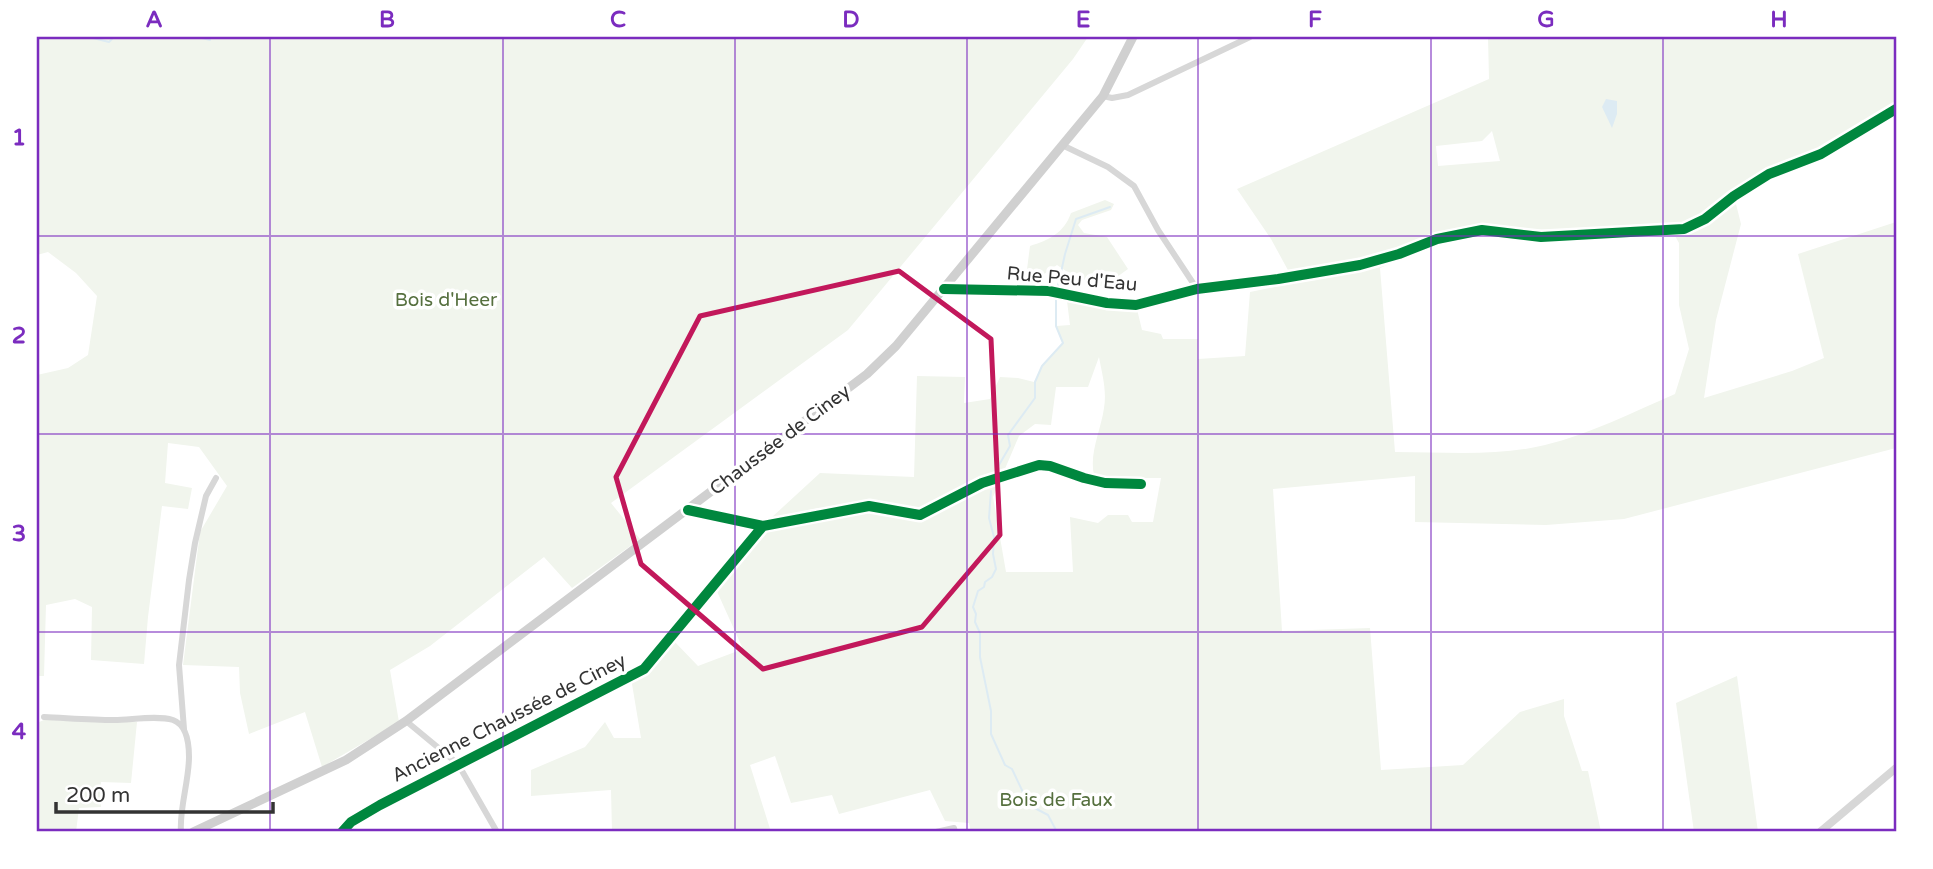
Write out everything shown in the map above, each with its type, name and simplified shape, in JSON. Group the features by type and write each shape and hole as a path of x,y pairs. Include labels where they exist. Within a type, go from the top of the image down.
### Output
{"main road":[{"name":"Chaussée de Ciney","path":"193,832 346,760 406,721 867,374 897,346 1103,96 1133,37"}],"street":[{"path":"1103,96 1112,98 1128,95 1250,37"},
{"name":"Rue Peu d'Eau","path":"944,289 1049,291 1107,303 1136,305 1197,289 1360,265 1437,239 1482,230 1541,237 1684,229 1705,219 1734,196 1769,174 1821,154 1896,109"},
{"path":"1062,145 1108,167 1134,186 1157,230 1197,289"},
{"path":"688,510 762,526 869,506 920,515 982,483 1039,465 1051,466 1105,483 1141,484"},
{"path":"181,832 189,746 184,729 178,665 194,542 206,496 216,478"},
{"name":"Ancienne Chaussée de Ciney","path":"342,832 351,822 370,810 643,669 762,526"},
{"path":"44,717 174,720 184,729"},
{"path":"406,721 458,764 497,832"},
{"path":"1820,832 1896,768"},
{"path":"936,832 954,828 955,832"}],"highlighted area":[{"path":"899,271 991,339 1000,535 922,627 763,669 641,564 616,477 700,316"}],"green space":[{"name":"Bois d'Heer","path":"37,37 1088,37 1073,59 848,330 611,503 640,539 572,588 544,557 430,646 390,670 399,722 322,767 305,712 249,734 240,693 239,667 183,665 200,532 227,486 199,447 168,443 165,483 192,488 188,509 162,506 144,664 91,660 92,607 75,599 46,605 44,676 37,676 37,375 68,368 88,355 97,296 76,273 48,252 37,255"},
{"name":"Bois de Faux","path":"1488,37 1896,37 1896,109 1821,154 1769,174 1734,196 1741,224 1716,320 1704,398 1792,371 1824,358 1798,254 1896,222 1896,448 1624,519 1546,525 1415,522 1415,476 1273,489 1282,631 1370,628 1381,770 1463,765 1520,712 1564,699 1564,716 1582,771 1588,771 1601,832 971,832 969,823 945,821 930,790 839,814 832,795 791,803 775,756 750,765 771,832 612,832 611,790 531,796 531,770 585,747 605,722 614,738 641,738 631,678 649,669 673,640 698,666 743,649 715,587 766,529 823,517 819,508 771,518 820,473 914,477 917,376 965,377 964,403 990,399 1000,377 1034,382 1042,366 1063,343 1056,326 1070,325 1067,301 1136,305 1142,330 1161,334 1163,339 1198,339 1198,359 1245,356 1250,292 1295,283 1271,239 1237,189 1489,79","holes":["1492,131 1500,161 1438,166 1436,146 1482,141","1671,229 1679,243 1679,305 1689,349 1675,394 1595,429 1527,449 1451,453 1395,452 1380,268 1432,246 1485,236 1483,230","1099,357 1105,401 1094,450 1094,475 1161,478 1153,522 1132,522 1128,515 1108,515 1098,523 1070,517 1073,572 1006,572 993,497 1019,436 1035,424 1051,425 1056,387 1088,387"]},
{"path":"1105,200 1114,204 1111,210 1082,220 1078,225 1084,233 1107,237 1128,269 1103,287 1072,275 1057,265 1040,277 1026,277 1030,246 1055,235 1071,213"},
{"path":"1737,676 1758,832 1694,832 1676,703"},
{"path":"46,719 137,722 131,783 101,782 101,807 79,808 76,832 37,832 37,723"}],"shaded area":[{"path":"1606,99 1617,101 1617,114 1612,128 1602,107"}],"waterway":[{"path":"89,37 109,42 114,37"},
{"path":"198,37 210,40"},
{"path":"1058,286 1076,219 1110,207"},
{"path":"996,470 1010,446 1008,435 1035,398 1035,382 1042,366 1063,343 1056,326 1056,297"},
{"path":"991,491 989,518 994,537 996,569 984,587 978,591 973,607 980,633 980,657 991,711 991,734 1005,765 1012,769 1029,805 1048,815 1057,832"}],"cycle path":[{"path":"944,289 1049,291 1107,303 1136,305 1197,289 1360,265 1437,239 1482,230 1541,237 1684,229 1705,219 1734,196 1769,174 1821,154 1896,109"},
{"path":"688,510 763,526 869,506 920,515 982,483 1039,465 1105,483 1141,484"},
{"path":"342,832 351,822 380,805 644,669 763,526"}]}
